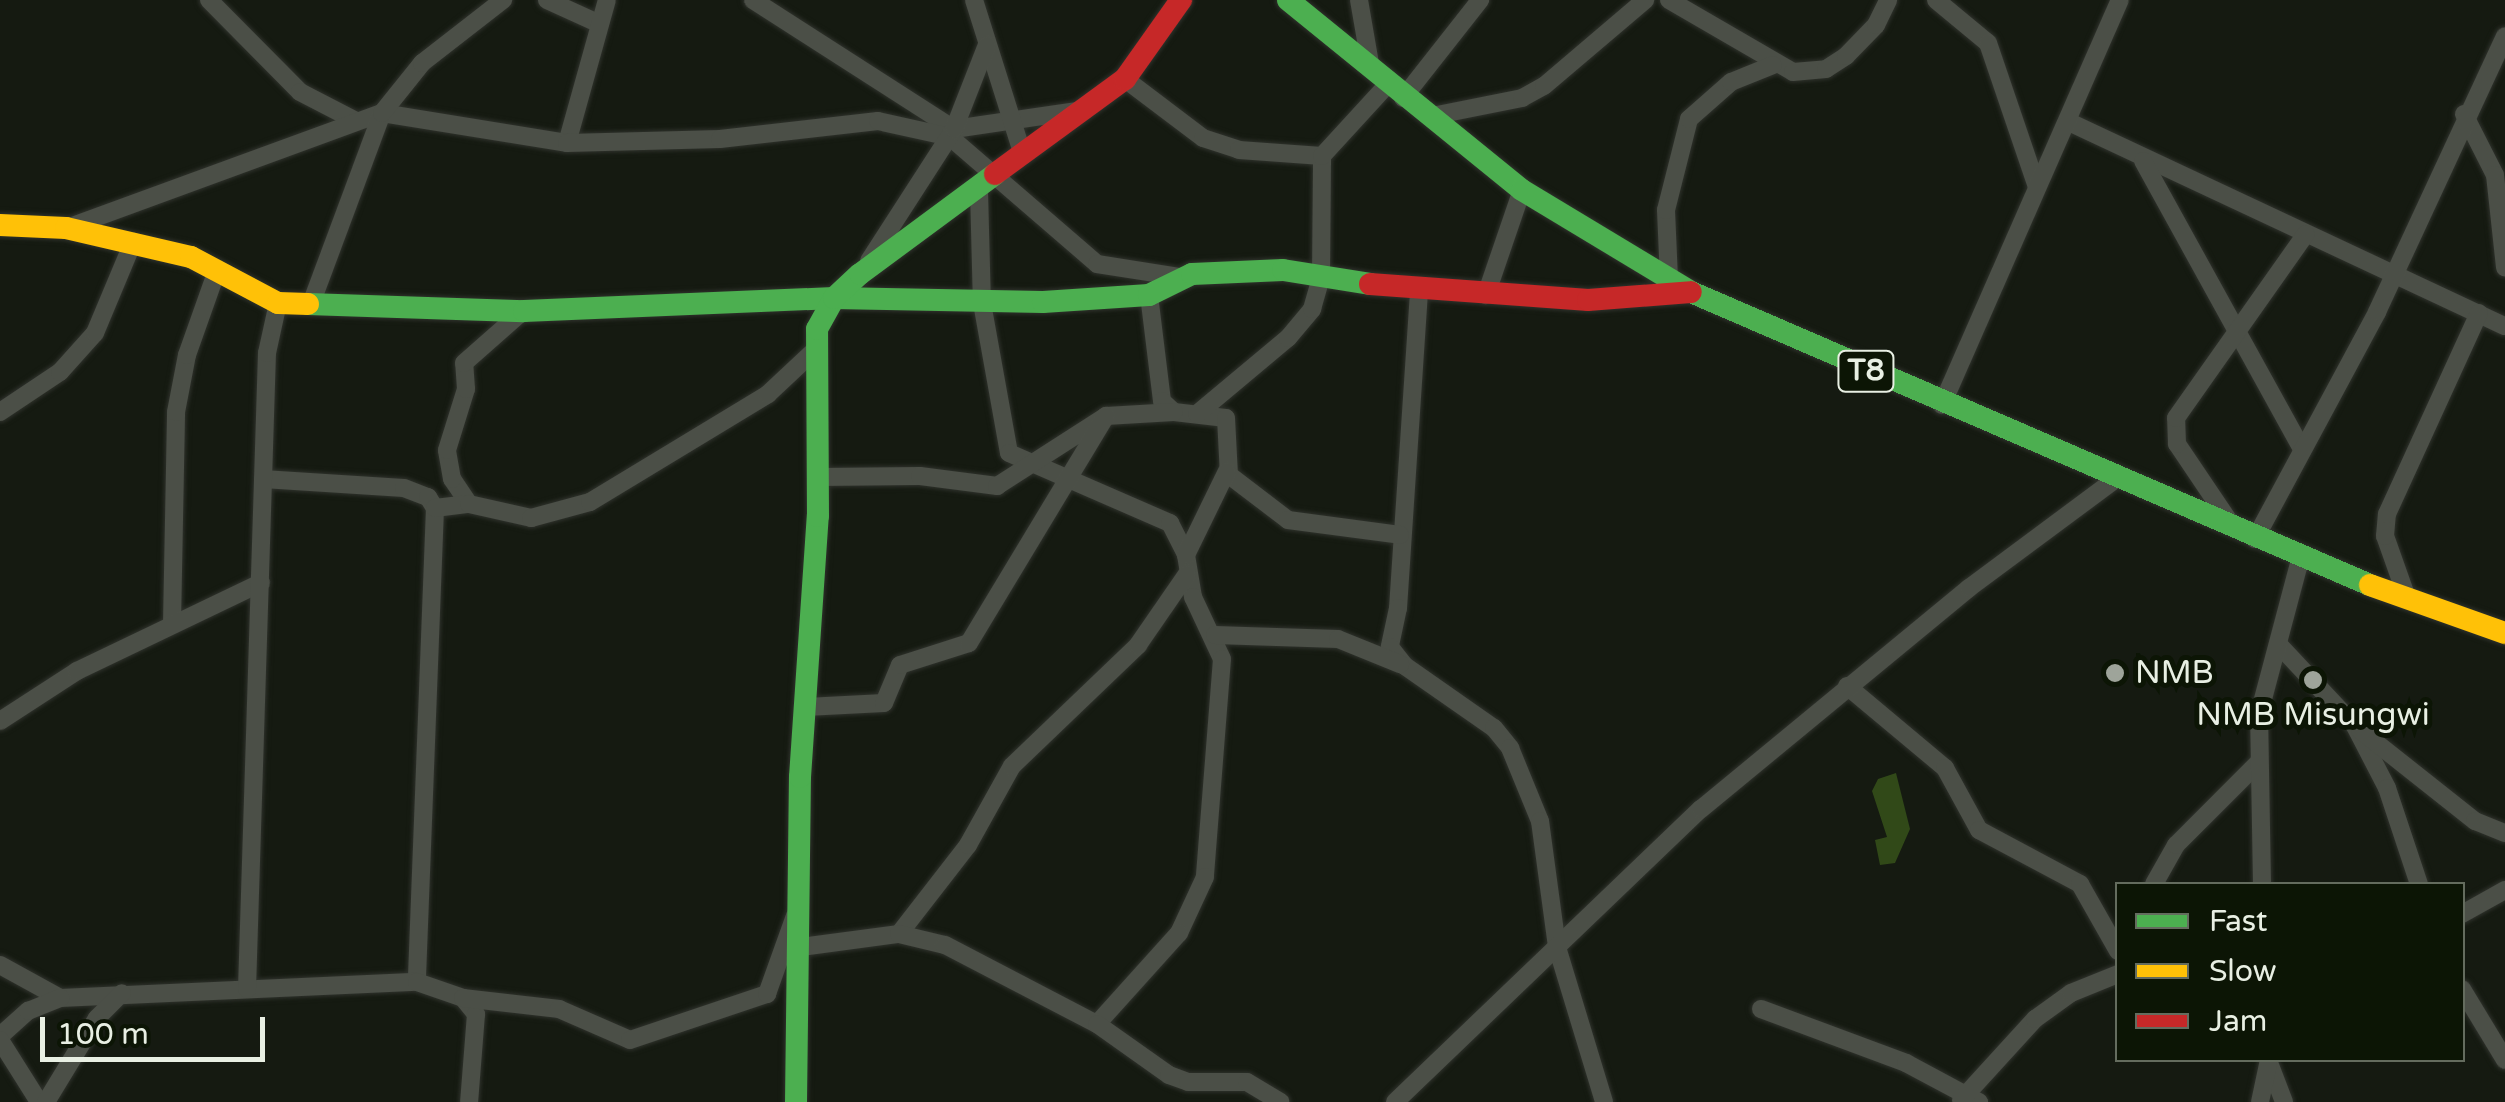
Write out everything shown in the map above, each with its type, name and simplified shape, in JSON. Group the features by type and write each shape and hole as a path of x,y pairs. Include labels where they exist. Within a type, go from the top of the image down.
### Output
{"main road":[{"path":"796,1102 806,707 818,476 817,329 834,298 860,274 999,176 1076,110 1126,78 1182,0"},
{"name":"T8","path":"1288,0 1387,85 1522,190 1691,292 2300,560 2408,603 2505,633"},
{"path":"3,229 66,228 191,257 278,303 524,310 834,298 982,303 1149,295 1179,276 1283,270 1419,292 1588,300 1691,292"}],"street":[{"path":"209,0 300,92 354,120"},
{"path":"311,304 382,113 422,63 503,0"},
{"path":"547,0 600,24"},
{"path":"567,143 607,0"},
{"path":"753,0 952,133 1098,264 1179,276"},
{"path":"974,0 1023,154"},
{"path":"1359,0 1387,85"},
{"path":"1198,414 1306,319 1321,277 1322,156 1387,85 1480,0"},
{"path":"1427,117 1533,92 1569,69 1644,0"},
{"path":"1674,1 1773,65 1793,72 1826,69 1864,40 1888,0"},
{"path":"1936,0 1988,42 2036,184"},
{"path":"1942,405 2036,184 2069,122 2118,1"},
{"path":"2306,234 2190,394 2173,430 2245,534 2302,449 2377,312 2391,272 2464,114 2505,36"},
{"path":"1737,43 1740,77"},
{"path":"860,274 952,133 987,44"},
{"path":"1670,279 1666,210 1689,120 1740,77 1773,65"},
{"path":"1126,78 1203,138 1239,150 1322,156"},
{"path":"66,228 252,165 354,120 382,113 567,143 720,138 878,122 952,133 1076,110"},
{"path":"2464,114 2500,169 2505,266"},
{"path":"2069,122 2143,161 2505,326"},
{"path":"2143,161 2302,449"},
{"path":"1486,295 1522,190"},
{"path":"979,191 982,303 1009,453 1033,468 1162,517 1176,530 1216,634 1221,708 1205,877 1179,933 1098,1024"},
{"path":"2,406 60,372 96,334 133,242"},
{"path":"172,624 176,412 187,355 216,273"},
{"path":"1405,666 1390,646 1390,628 1398,608 1419,292"},
{"path":"1149,295 1162,401 1174,412"},
{"path":"248,989 267,352 278,303"},
{"path":"469,504 452,479 447,450 466,389 464,363 524,310"},
{"path":"2408,603 2385,536 2387,514 2479,313"},
{"path":"435,508 469,504 532,518 590,502 768,394 815,350"},
{"path":"899,934 968,845 1012,766 1138,646 1187,565 1227,472 1228,420 1244,377"},
{"path":"818,476 920,476 997,486 1033,468 1106,416 1174,412 1228,420"},
{"path":"806,707 884,703 900,665 969,643 1106,416"},
{"path":"1227,472 1288,520 1400,534"},
{"path":"263,479 404,488 428,496 435,508 417,982"},
{"path":"1395,1102 1701,808 1848,686 2116,479"},
{"path":"2262,882 2258,714 2300,560"},
{"path":"0,721 78,671 261,583"},
{"path":"1360,647 1390,628"},
{"path":"1216,634 1338,639 1405,666 1494,728 1510,748 1540,820 1557,947 1604,1102"},
{"path":"2279,645 2355,726 2475,822 2505,833"},
{"path":"1848,686 1945,768 1979,830 2080,884 2115,945"},
{"path":"2355,726 2387,788 2418,882"},
{"path":"2155,882 2176,846 2258,764"},
{"path":"2465,912 2505,890"},
{"path":"122,992 96,1018 43,1102 0,1038 28,1011 60,998 122,992 417,982 463,998 559,1009 630,1040 767,994 800,907"},
{"path":"800,947 899,934 992,966 1098,1024 1169,1075 1188,1082 1247,1082 1280,1102"},
{"path":"0,965 60,998"},
{"path":"1760,1008 1969,1099 2035,1019 2071,994 2115,975"},
{"path":"2465,994 2505,1060"},
{"path":"463,998 476,1014 469,1102"},
{"path":"2260,1102 2268,1062"},
{"path":"2269,1062 2284,1102"}],"green space":[{"path":"1896,773 1910,829 1895,863 1880,865 1875,840 1887,837 1872,791 1878,779"}],"traffic: fast":[{"path":"1288,0 1522,190 1691,292 2370,585"},
{"path":"796,1102 800,777 818,516 817,329 834,298 860,274 995,174"},
{"path":"308,304 524,311 834,298 1043,302 1149,295 1192,274 1283,270 1370,284"}],"traffic: slow":[{"path":"0,225 66,228 191,257 278,303 308,304"},
{"path":"2370,585 2505,633"}],"traffic: jam":[{"path":"995,174 1125,79 1181,0"},
{"path":"1370,284 1588,300 1691,292"}],"place":[{"name":"NMB","path":"2115,673"},
{"name":"NMB Misungwi","path":"2313,680"}]}
